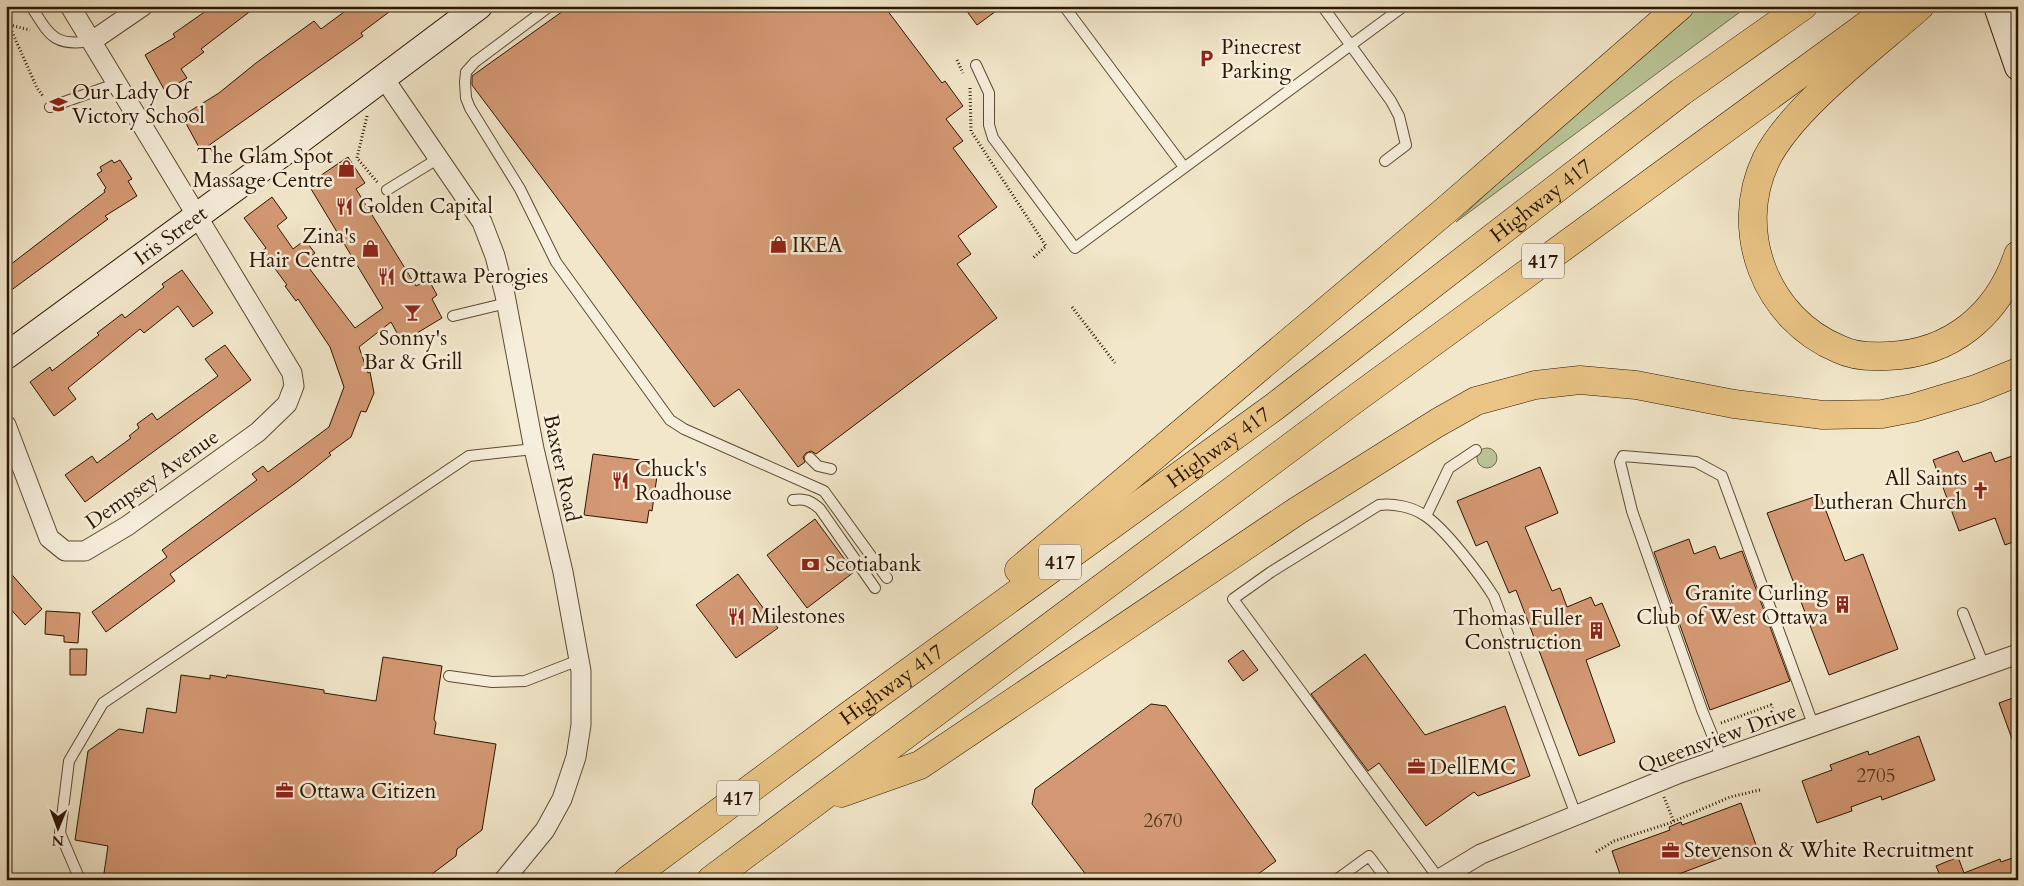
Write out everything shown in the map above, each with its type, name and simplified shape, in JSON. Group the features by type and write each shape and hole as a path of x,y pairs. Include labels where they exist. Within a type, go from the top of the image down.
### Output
{"highway":[{"path":"847,716 889,675 1080,521 1454,203 1680,6"},
{"name":"Highway 417","path":"628,880 847,716 1274,406 1681,92 1803,6"},
{"name":"417","path":"711,880 1336,413 1893,6"},
{"path":"1920,6 1809,104 1776,143 1757,182 1752,204 1754,249 1759,265 1773,292 1802,327 1826,343 1840,350 1859,355 1899,356 1947,344 1970,328 1996,299 2018,255"},
{"path":"813,803 920,764 1297,511 1437,423 1476,401 1535,385 1580,380 1627,384 1734,404 1823,415 1882,414 1913,408 2018,372"}],"street":[{"name":"Dempsey Avenue","path":"6,424 49,538 65,551 85,551 127,526 258,432 287,404 294,386 292,373 286,362 196,217 118,83 70,6"},
{"path":"92,41 143,6"},
{"name":"Iris Street","path":"6,356 196,217 478,6"},
{"path":"1997,6 2017,64"},
{"name":"Baxter Road","path":"383,77 482,222 495,256 507,303 534,449 563,572 581,671 581,725 576,757 562,799 545,830 504,880"},
{"name":"Queensview Drive","path":"1439,879 1480,854 1659,782 2018,654"}],"lane":[{"path":"31,6 50,36 70,44 92,41"},
{"path":"550,6 475,62 466,72 464,89 470,108 520,189 556,262 670,420 684,429 824,491 887,578"},
{"path":"1064,6 1184,167"},
{"path":"1323,6 1390,101 1404,133 1406,145 1385,162"},
{"path":"976,65 989,93 989,125 993,138 1075,248 1404,6"},
{"path":"50,107 118,83"},
{"path":"387,190 439,158"},
{"path":"453,316 507,303"},
{"path":"80,880 60,833 69,761 103,703 469,456 534,449"},
{"path":"1426,516 1449,468 1476,450"},
{"path":"1722,759 1702,710 1632,511 1620,462 1623,456 1696,462 1722,476 1814,727"},
{"path":"810,458 818,466 831,469"},
{"path":"793,500 803,498 812,501 820,509 874,588"},
{"path":"1439,879 1233,599 1271,572 1379,505 1392,504 1426,516 1483,580 1494,597 1576,815"},
{"path":"1963,613 1984,666"},
{"path":"449,676 492,682 525,681 579,660"},
{"path":"1336,880 1369,856 1388,880"}],"path":[{"path":"9,25 37,88 50,107"},
{"path":"369,111 357,158 373,180 387,190"},
{"path":"1072,307 1115,363"},
{"path":"1710,727 1771,705 1778,723"},
{"path":"1659,782 1674,822"},
{"path":"1596,852 1614,841 1674,822 1730,797 1760,790"}],"green space":[{"path":"1700,6 1748,6 1456,222 1558,127"},
{"path":"1487,448 1494,451 1497,458 1494,465 1487,468 1480,465 1477,458 1480,451"}],"building":[{"path":"213,6 257,6 201,49 204,52 181,69 187,78 165,91 145,55 175,37 173,34"},
{"path":"352,6 397,6 361,33 363,36 201,151 182,116 219,93 256,63 314,21 321,29"},
{"name":"IKEA","path":"570,6 884,6 942,83 945,81 963,106 946,119 963,141 953,148 997,207 958,236 971,254 957,264 997,318 816,454 811,451 806,453 803,457 805,462 798,467 739,389 714,407 472,85 472,76"},
{"path":"963,6 1003,6 977,25"},
{"path":"348,157 365,183 356,189 416,286 424,282 431,284 437,295 432,299 442,318 402,342 391,322 359,347 368,373 370,372 374,393 366,412 361,411 351,437 329,453 331,455 297,482 170,574 175,581 106,632 92,612 167,557 162,550 257,480 252,474 263,466 268,472 329,427 344,387 330,347 298,299 296,301 285,286 287,285 262,251 266,248 244,218 272,197 287,218 277,226 293,249 305,240 315,253 310,257 315,263 309,268 355,328 383,308 308,184"},
{"path":"112,160 114,163 120,160 132,179 128,181 137,196 105,216 108,219 6,294 6,268 105,192 106,188 97,174 102,171 100,167"},
{"path":"182,270 213,313 193,327 178,306 144,333 140,329 68,388 76,399 54,416 30,382 50,367 52,371 99,335 97,333 122,314 125,318 164,287 162,284"},
{"path":"225,345 251,380 85,502 65,475 92,456 97,463 131,438 129,436 139,428 137,424 152,413 157,420 218,376 205,359"},
{"name":"All Saints Lutheran Church","path":"1958,451 1963,462 1991,452 1995,462 2018,454 2018,522 2014,523 2018,540 2005,545 1995,518 1959,531 1933,460"},
{"path":"593,454 655,462 653,476 657,476 652,511 649,510 647,523 584,515"},
{"path":"1540,467 1558,513 1525,527 1552,591 1560,588 1567,607 1591,597 1595,606 1602,603 1620,646 1586,660 1615,742 1579,756 1516,590 1509,593 1487,541 1476,546 1457,501"},
{"name":"Granite Curling Club of West Ottawa","path":"1820,495 1845,561 1863,554 1898,649 1829,675 1767,513"},
{"name":"Scotiabank","path":"815,519 854,572 807,608 767,555"},
{"path":"1689,539 1694,554 1715,546 1720,559 1742,551 1790,681 1710,710 1654,552"},
{"path":"6,568 42,609 25,625 6,604"},
{"name":"Milestones","path":"738,574 778,628 736,658 696,605"},
{"path":"46,611 80,613 78,643 64,642 64,636 45,634"},
{"path":"70,649 87,649 86,675 70,675"},
{"path":"1243,650 1258,670 1243,681 1228,661"},
{"path":"1365,654 1425,735 1505,706 1530,776 1478,796 1474,792 1426,826 1379,763 1368,771 1311,694"},
{"name":"Ottawa Citizen","path":"383,657 442,666 434,719 436,723 434,734 496,744 482,830 457,849 456,856 424,880 103,880 108,846 75,840 88,751 119,729 143,733 147,708 176,713 181,675 210,679 210,675 226,678 227,675 324,690 324,693 376,701"},
{"path":"2018,696 2018,749 2016,750 1999,703"},
{"path":"1151,704 1166,706 1276,861 1250,880 1090,880 1032,804 1035,789"},
{"path":"1919,736 1935,780 1882,800 1881,796 1851,807 1852,811 1817,823 1802,781 1832,770 1830,765 1868,751 1869,755"},
{"path":"1741,803 1756,845 1663,880 1622,880 1612,851 1670,830 1669,827 1681,822 1682,825"},
{"path":"2018,856 2018,880 1942,880 1936,866 1958,857 1964,873 2000,859 2001,862"}],"place":[{"name":"Pinecrest Parking","path":"1207,59"},
{"name":"Our Lady Of Victory School","path":"58,104"},
{"name":"The Glam Spot Massage Centre","path":"347,168"},
{"name":"Golden Capital","path":"344,206"},
{"name":"IKEA","path":"778,245"},
{"name":"Zina's Hair Centre","path":"370,248"},
{"name":"Ottawa Perogies","path":"387,276"},
{"name":"Sonny's Bar & Grill","path":"413,313"},
{"name":"Chuck's Roadhouse","path":"621,481"},
{"name":"All Saints Lutheran Church","path":"1981,490"},
{"name":"Scotiabank","path":"811,564"},
{"name":"Granite Curling Club of West Ottawa","path":"1842,605"},
{"name":"Milestones","path":"737,616"},
{"name":"Thomas Fuller Construction","path":"1596,630"},
{"name":"DellEMC","path":"1416,767"},
{"name":"Ottawa Citizen","path":"285,791"},
{"name":"Stevenson & White Recruitment","path":"1670,850"}]}
